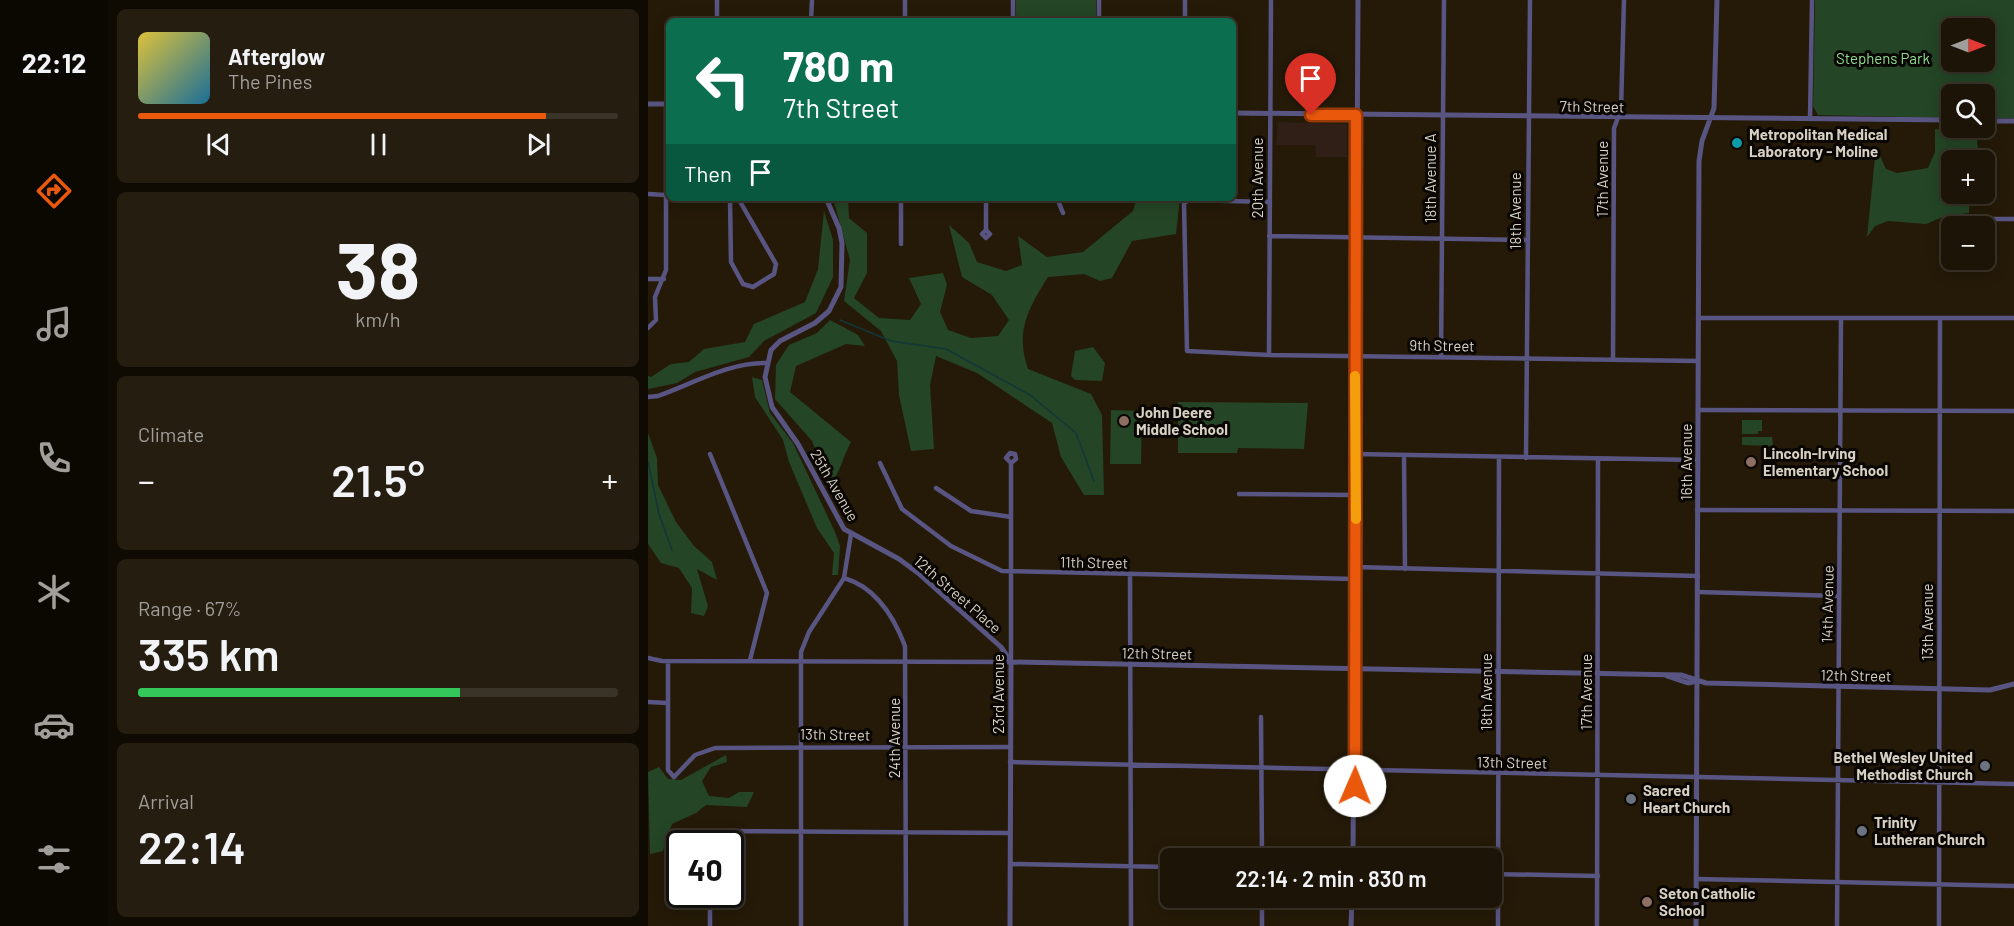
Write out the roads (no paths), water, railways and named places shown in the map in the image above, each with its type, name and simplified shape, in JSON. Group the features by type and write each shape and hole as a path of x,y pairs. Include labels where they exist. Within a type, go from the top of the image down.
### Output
{"street":[{"path":"717,0 717,18"},
{"path":"811,18 812,0"},
{"path":"905,0 905,18"},
{"path":"1013,0 1013,18"},
{"path":"1098,18 1099,0"},
{"path":"1185,0 1185,18"},
{"name":"20th Avenue","path":"1269,355 1271,0"},
{"path":"1353,848 1358,0"},
{"name":"18th Avenue A","path":"1441,357 1444,0"},
{"name":"18th Avenue","path":"1526,458 1530,0"},
{"name":"17th Avenue","path":"1613,359 1614,128 1621,110 1624,0"},
{"name":"16th Avenue","path":"1696,926 1700,154 1701,141 1710,119 1715,93 1717,0"},
{"path":"1810,119 1812,0"},
{"path":"648,104 666,104"},
{"name":"7th Street","path":"1236,113 1442,117 1941,120"},
{"path":"1995,120 2014,121"},
{"path":"651,327 656,320 656,297 664,279 666,150"},
{"path":"648,194 665,195"},
{"path":"730,201 733,267 742,284 753,287 774,274 776,264 740,201"},
{"path":"648,397 658,396 753,363 766,363 775,345 815,323 830,311 841,287 842,243 828,201"},
{"path":"901,201 901,244"},
{"path":"986,201 986,230"},
{"path":"1058,201 1063,213"},
{"name":"9th Street","path":"1187,201 1184,203 1185,345 1187,351 1269,355 1698,361"},
{"name":"9th Street","path":"1229,201 1269,202"},
{"path":"1995,219 2014,219"},
{"path":"1269,236 1527,240"},
{"path":"648,279 664,279"},
{"path":"1698,318 2014,318"},
{"name":"14th Avenue","path":"1838,926 1840,318"},
{"name":"13th Avenue","path":"1939,926 1940,318"},
{"name":"25th Avenue","path":"766,363 766,385 772,407 802,452 839,522 851,534 843,578 809,632 800,660 801,926"},
{"path":"1698,410 2014,411"},
{"path":"711,454 768,593 750,660"},
{"path":"1355,454 1698,460"},
{"path":"1404,456 1406,569"},
{"name":"18th Avenue","path":"1498,848 1499,458"},
{"name":"17th Avenue","path":"1598,459 1598,926"},
{"name":"11th Street","path":"880,463 899,504 916,522 968,557 1011,573 1355,579"},
{"name":"23rd Avenue","path":"1010,926 1011,463"},
{"path":"936,488 970,510 1011,517"},
{"path":"1239,494 1355,495"},
{"path":"1697,510 2014,511"},
{"name":"12th Street Place","path":"851,534 899,559 918,573 1000,647 1011,662"},
{"path":"1355,567 1698,576"},
{"path":"1130,575 1131,926"},
{"name":"24th Avenue","path":"843,578 868,590 883,606 899,632 906,662 906,926"},
{"path":"1697,592 1839,596"},
{"name":"12th Street","path":"648,657 668,661 1011,662 1688,675 1697,681 1939,689 1990,690 2014,684"},
{"path":"648,702 668,703 668,661"},
{"name":"13th Street","path":"668,703 668,770 671,776 677,776 695,754 706,749 801,746 1011,747"},
{"path":"1262,717 1262,848"},
{"name":"13th Street","path":"1010,762 2014,784"},
{"path":"744,831 1010,833"},
{"path":"1010,864 1160,867"},
{"path":"1502,874 1598,876"},
{"path":"1696,879 2014,886"},
{"path":"710,908 710,926"},
{"path":"1262,908 1262,926"},
{"path":"1351,926 1352,908"},
{"name":"18th Avenue","path":"1498,908 1498,926"}],"waterway":[{"path":"840,320 891,341 946,349 1030,395 1076,433 1094,481"},
{"path":"648,462 659,514 672,550"}],"place":[{"name":"Metropolitan Medical Laboratory - Moline","path":"1737,143"},
{"name":"John Deere Middle School","path":"1124,421"},
{"name":"Lincoln-Irving Elementary School","path":"1751,462"},
{"name":"Bethel Wesley United Methodist Church","path":"1985,766"},
{"name":"Sacred Heart Church","path":"1631,799"},
{"name":"Trinity Lutheran Church","path":"1862,831"},
{"name":"Seton Catholic School","path":"1647,902"}],"park label":[{"name":"Stephens Park","path":"1883,58"}]}
